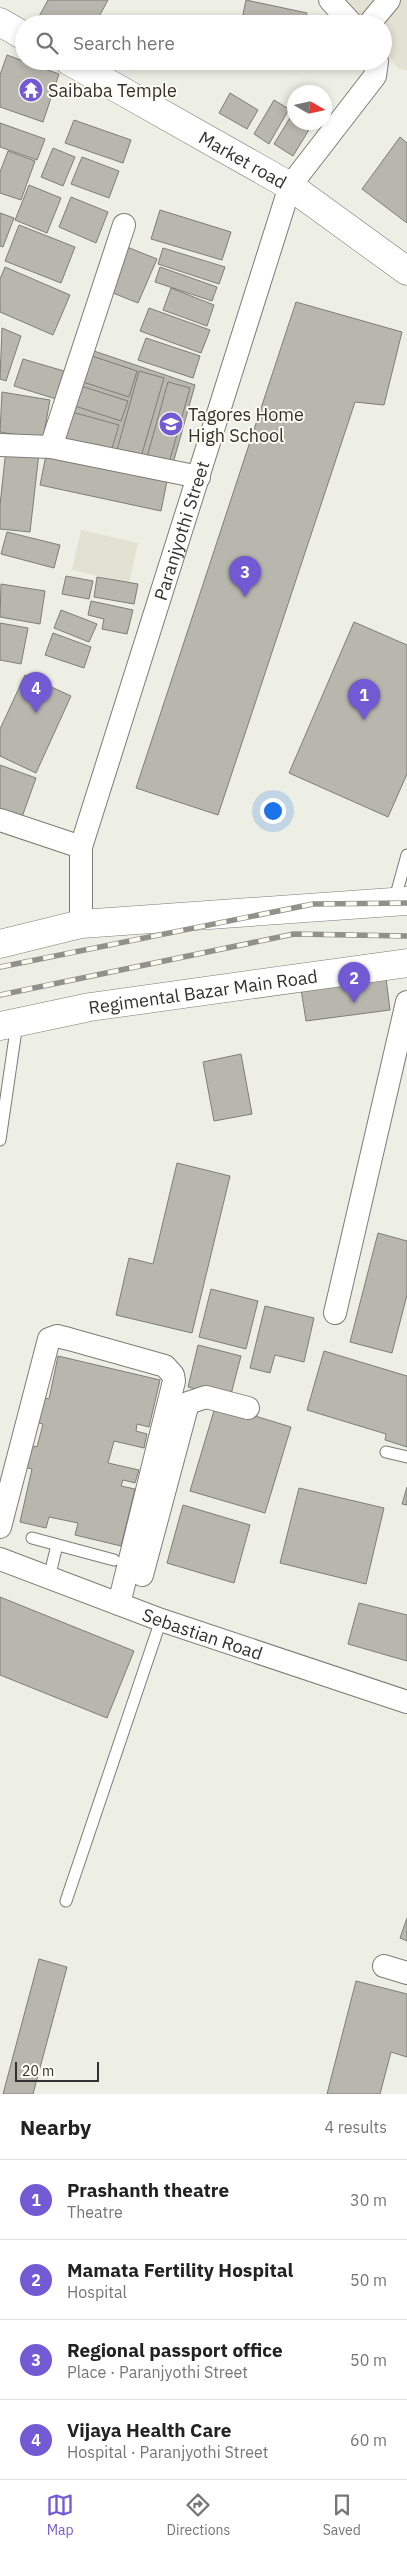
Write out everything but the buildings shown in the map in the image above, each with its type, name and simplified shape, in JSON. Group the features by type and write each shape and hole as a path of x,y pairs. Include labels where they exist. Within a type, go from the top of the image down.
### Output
{"main road":[{"path":"0,22 15,31"},
{"name":"Market road","path":"85,70 290,186 407,271"},
{"path":"0,944 81,924 401,902"},
{"name":"Regimental Bazar Main Road","path":"9,1024 90,1007 407,963"}],"street":[{"path":"330,0 344,15"},
{"path":"376,15 389,0"},
{"path":"290,186 375,76 376,70"},
{"name":"Paranjyothi Street","path":"81,924 81,847 290,186"},
{"path":"51,447 124,225"},
{"path":"0,444 51,447 199,477"},
{"path":"0,820 81,847"},
{"path":"335,1313 407,1002"},
{"path":"0,1527 49,1339 57,1336 165,1366 173,1375 174,1381 126,1606"},
{"path":"126,1606 188,1403 206,1397 248,1408"},
{"name":"Sebastian Road","path":"0,1559 161,1620 407,1702"},
{"path":"384,1966 407,1973"}],"lane":[{"path":"401,902 407,855"},
{"path":"0,1140 9,1024"},
{"path":"386,1452 407,1457"},
{"path":"32,1538 114,1560"},
{"path":"49,1578 57,1545"},
{"path":"66,1901 161,1620"}],"shaded area":[{"path":"347,0 407,0 407,70 399,69 392,60 392,15 358,15"},
{"path":"81,530 138,543 129,583 72,570"}],"railway":[{"path":"0,967 313,904 407,903"},
{"path":"0,995 294,934 407,936"}],"place":[{"name":"Saibaba Temple","path":"31,90"},
{"name":"Tagores Home High School","path":"171,424"},
{"name":"Regional passport office","path":"245,597"},
{"name":"Vijaya Health Care","path":"36,713"},
{"name":"Prashanth theatre","path":"364,720"},
{"name":"Mamata Fertility Hospital","path":"354,1003"}]}
